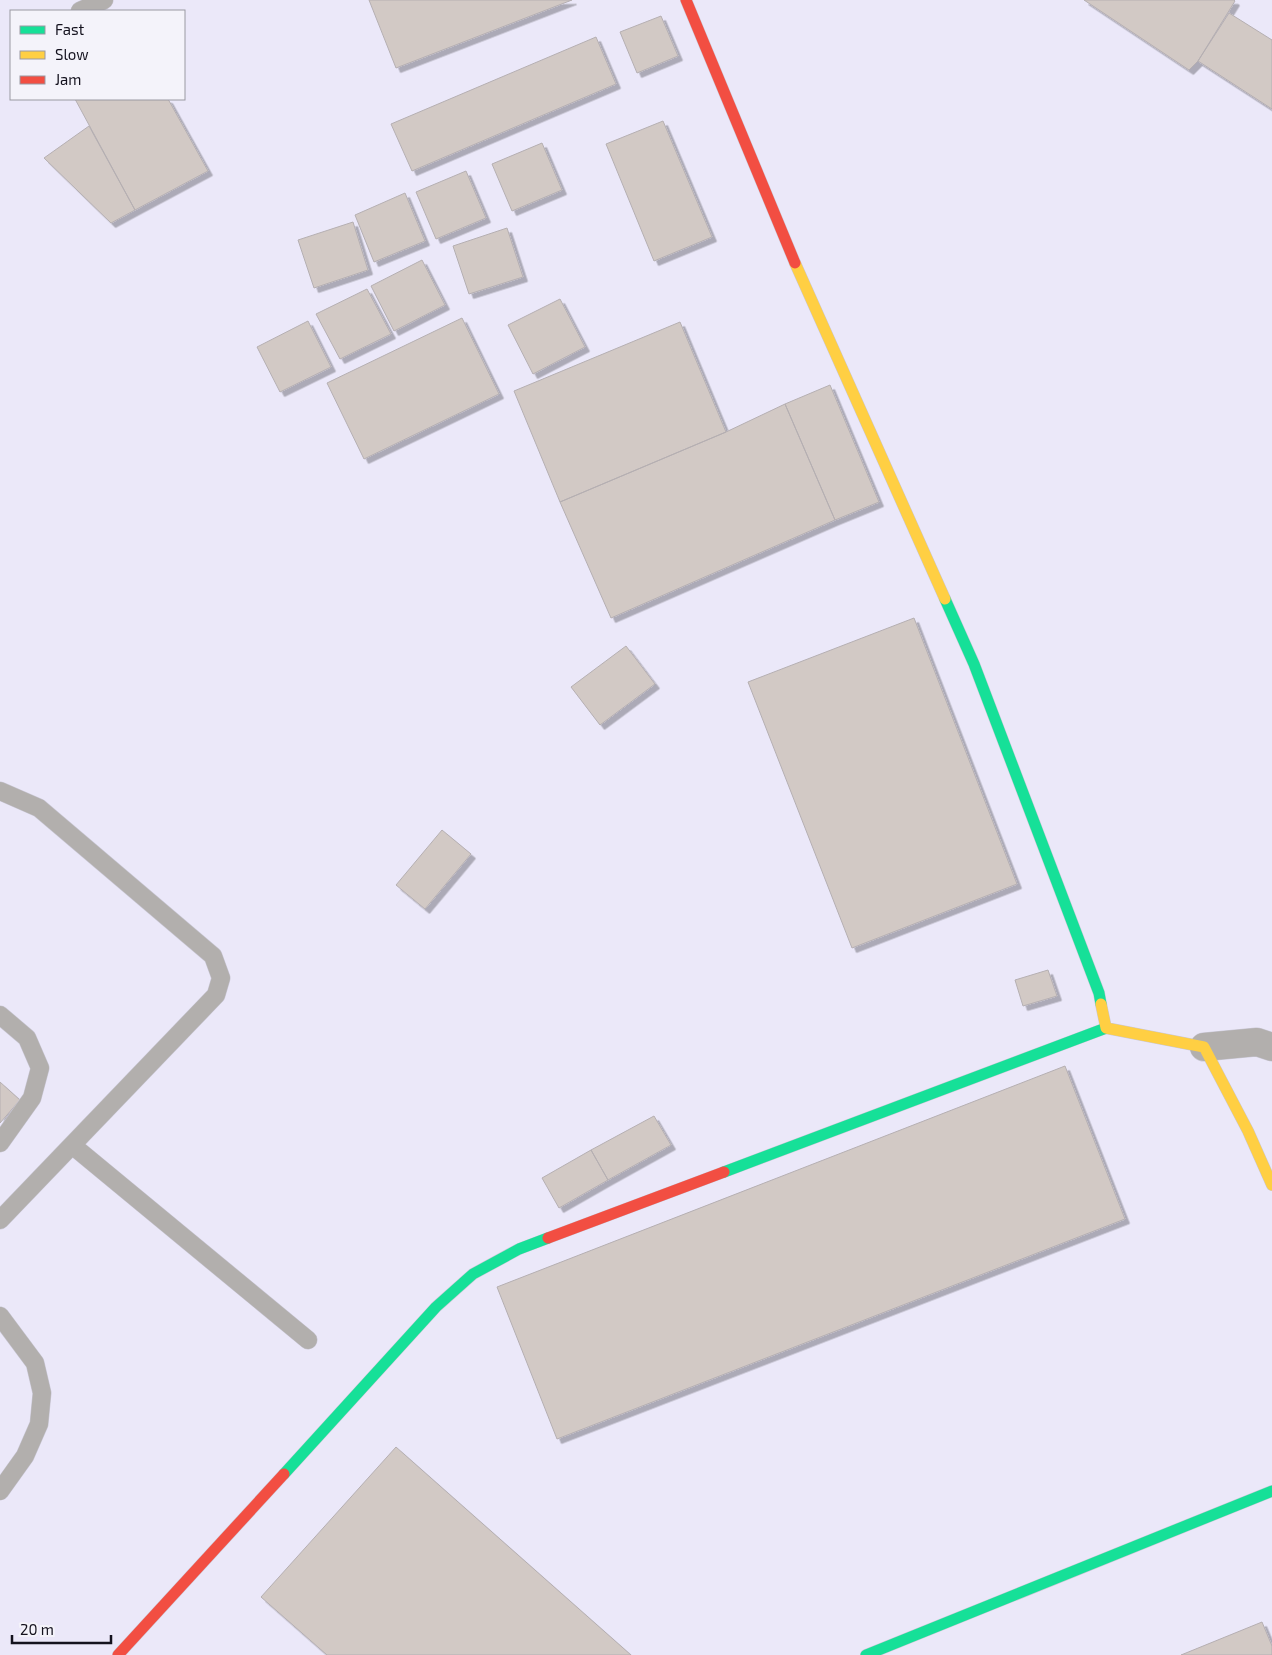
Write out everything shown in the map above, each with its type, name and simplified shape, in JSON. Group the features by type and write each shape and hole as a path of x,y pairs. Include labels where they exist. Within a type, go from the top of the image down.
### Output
{"street":[{"path":"686,0 776,220 974,664 1099,993 1106,1028"},
{"path":"118,1655 436,1307 474,1274 519,1249 1106,1028 1204,1047 1257,1042 1272,1047"},
{"path":"1204,1047 1248,1131 1272,1185"},
{"path":"866,1655 1272,1492"}],"lane":[{"path":"82,10 104,0"},
{"path":"0,791 39,808 80,842 213,956 221,978 216,995 0,1220"},
{"path":"0,1015 27,1038 40,1068 32,1098 0,1143"},
{"path":"72,1145 308,1340"},
{"path":"0,1316 35,1362 42,1393 39,1424 25,1456 0,1491"}],"building":[{"path":"369,0 572,0 396,68"},
{"path":"1084,0 1235,1 1198,61 1189,70"},
{"path":"1229,13 1272,40 1272,109 1198,61"},
{"path":"661,16 678,56 637,73 620,32"},
{"path":"596,37 616,84 412,171 391,124"},
{"path":"76,100 169,100 208,171 135,210"},
{"path":"663,121 712,237 654,261 606,144"},
{"path":"89,126 135,210 111,223 44,158"},
{"path":"542,143 562,190 512,211 492,164"},
{"path":"466,171 486,218 436,239 416,192"},
{"path":"405,193 425,241 374,262 355,215"},
{"path":"353,222 368,270 314,288 298,240"},
{"path":"507,228 523,277 469,294 453,246"},
{"path":"422,260 445,305 394,331 371,286"},
{"path":"367,289 391,334 340,359 316,314"},
{"path":"560,299 585,347 533,374 508,325"},
{"path":"462,318 499,394 364,459 327,383"},
{"path":"308,321 331,367 280,392 257,347"},
{"path":"680,322 726,432 560,502 514,391"},
{"path":"830,385 879,502 835,520 785,404"},
{"path":"785,404 835,520 611,618 560,502 726,432"},
{"path":"914,618 1017,884 852,948 748,682"},
{"path":"626,646 655,684 600,725 571,687"},
{"path":"442,830 471,854 425,909 396,885"},
{"path":"1048,970 1057,996 1023,1006 1015,980"},
{"path":"1065,1066 1125,1219 557,1439 497,1287"},
{"path":"0,1082 20,1100 0,1123"},
{"path":"654,1116 671,1145 608,1180 591,1150"},
{"path":"591,1150 608,1180 559,1208 542,1178"},
{"path":"396,1447 631,1655 327,1655 261,1597"},
{"path":"1262,1622 1272,1646 1272,1655 1181,1655"}],"traffic: fast":[{"path":"945,599 974,664 1099,993 1101,1004"},
{"path":"724,1172 1106,1028"},
{"path":"284,1474 436,1307 473,1274 519,1249 548,1238"},
{"path":"866,1655 1272,1491"}],"traffic: slow":[{"path":"795,263 945,599"},
{"path":"1101,1004 1106,1028 1204,1047 1248,1131 1272,1185"}],"traffic: jam":[{"path":"686,0 795,263"},
{"path":"548,1238 724,1172"},
{"path":"118,1655 284,1474"}]}
